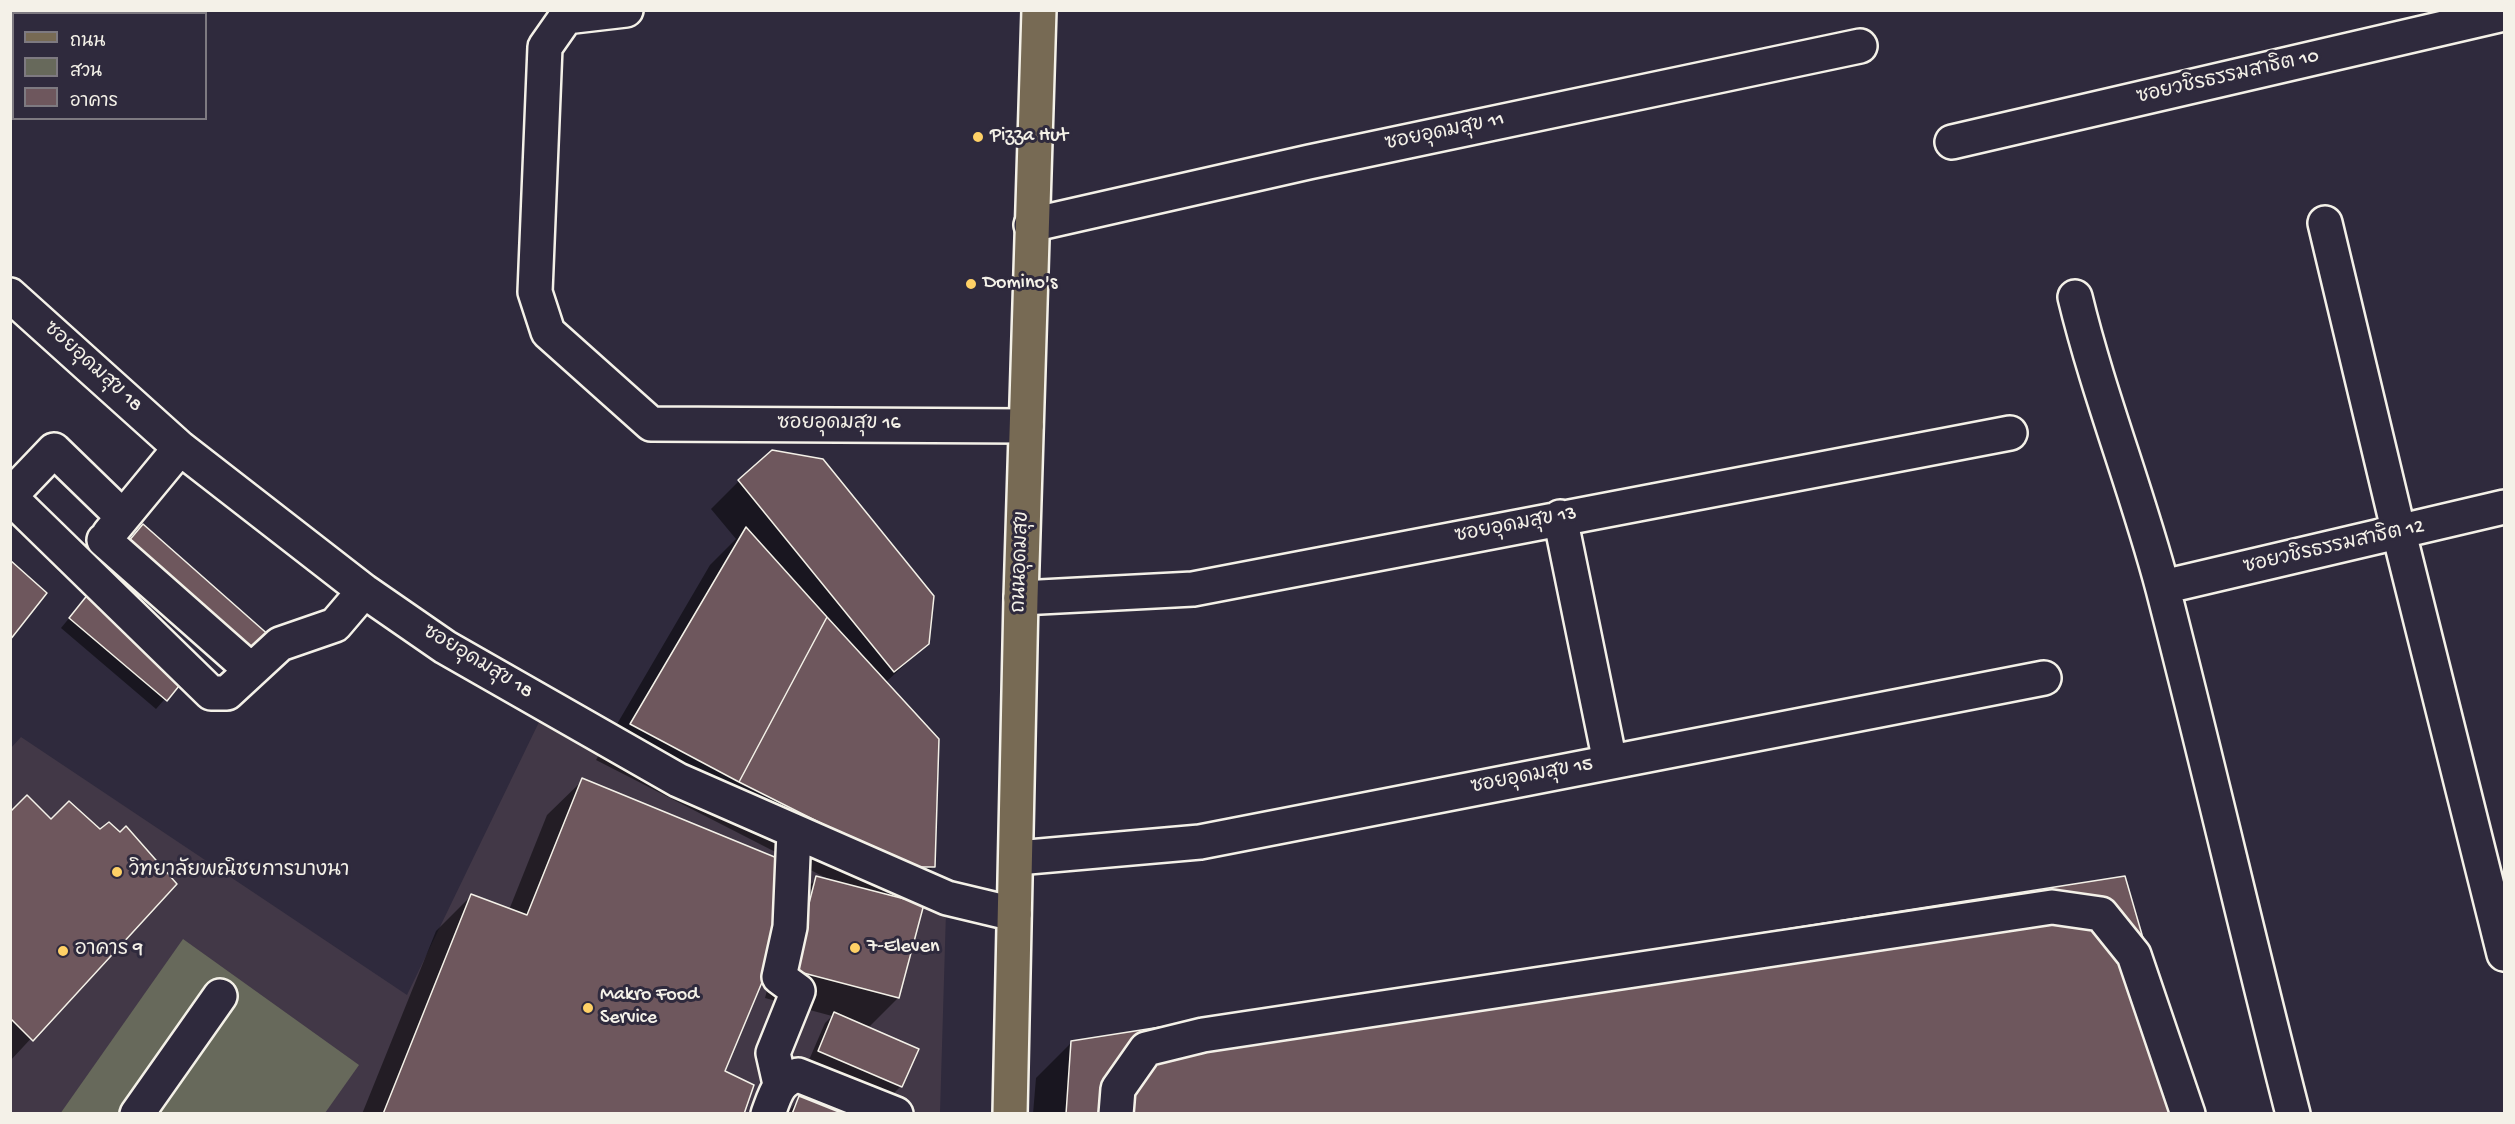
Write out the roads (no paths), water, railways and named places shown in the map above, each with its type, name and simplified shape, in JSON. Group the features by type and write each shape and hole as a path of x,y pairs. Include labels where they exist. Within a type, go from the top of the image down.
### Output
{"main road":[{"name":"ถนนอุดมสุข","path":"1010,1113 1021,598 1039,10"}],"street":[{"name":"ซอยอุดมสุข 16","path":"626,10 566,17 545,47 535,292 548,332 651,424 1026,426"},
{"name":"ซอยวชิรธรรมสาธิต 10","path":"1952,142 2505,14"},
{"name":"ซอยอุดมสุข 11","path":"1031,225 1321,159 1860,46"},
{"path":"2325,223 2399,533 2505,954"},
{"name":"ซอยอุดมสุข 18","path":"10,295 180,448 364,591 445,647 678,780 946,898 1014,914"},
{"path":"2074,297 2163,587 2293,1113"},
{"name":"ซอยอุดมสุข 13","path":"1021,598 1193,589 1560,517 2010,433"},
{"path":"81,567 180,448"},
{"path":"251,670 114,528 54,450 10,497 211,693 227,693 280,644 335,625 364,591"},
{"name":"ซอยวชิรธรรมสาธิต 12","path":"2163,587 2505,507"},
{"path":"1560,517 1610,762"},
{"name":"ซอยอุดมสุข 15","path":"1017,858 1200,842 2044,678"},
{"path":"780,1084 773,1053 798,990 779,977 790,927 795,832"},
{"path":"1116,1113 1118,1089 1146,1048 1203,1035 2052,907 2100,914 2134,955 2188,1113"},
{"path":"137,1113 220,996"},
{"path":"768,1113 780,1084 788,1077 798,1075 896,1113"}],"place":[{"name":"Pizza Hut","path":"978,137"},
{"name":"Domino's","path":"971,284"},
{"name":"วิทยาลัยพณิชยการบางนา","path":"117,872"},
{"name":"7-Eleven","path":"855,948"},
{"name":"อาคาร 9","path":"63,951"},
{"name":"Makro Food Service","path":"588,1008"}]}
